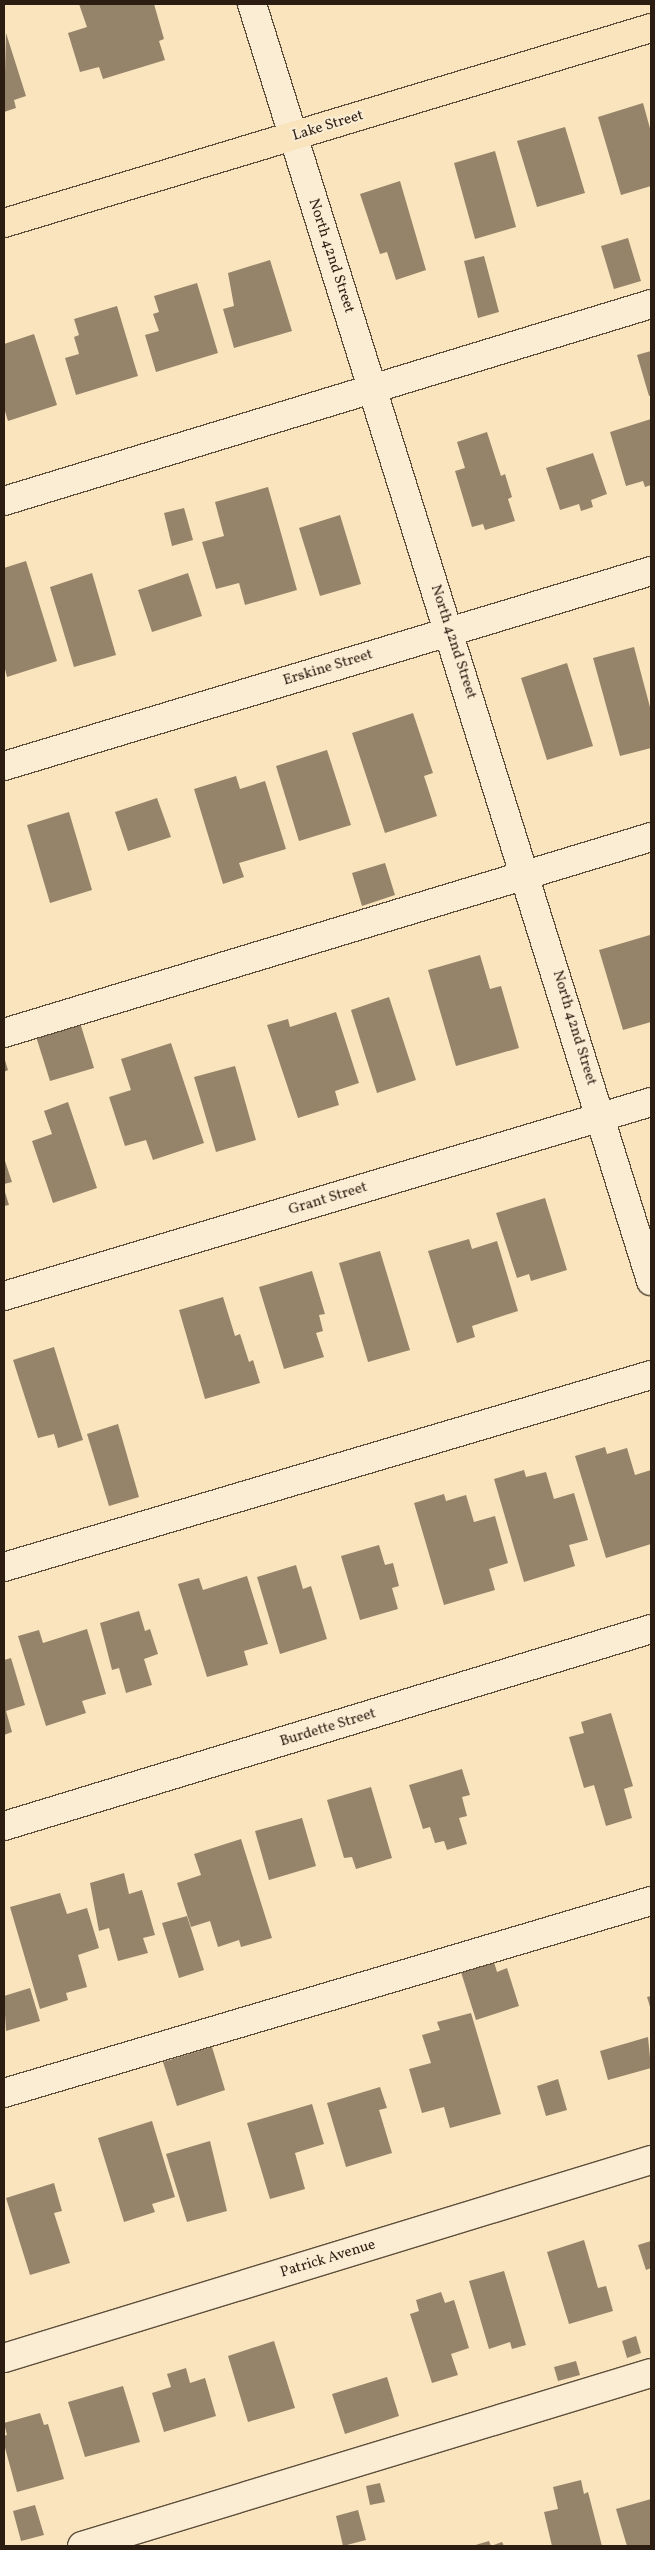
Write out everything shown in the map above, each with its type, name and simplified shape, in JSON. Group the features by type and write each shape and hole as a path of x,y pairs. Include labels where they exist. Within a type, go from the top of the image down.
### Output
{"main road":[{"name":"Lake Street","path":"4,223 651,28"}],"street":[{"name":"North 42nd Street","path":"252,4 527,875 651,1281"},
{"path":"4,500 651,304"},
{"name":"Erskine Street","path":"4,766 651,571"},
{"path":"4,1033 651,837"},
{"name":"Grant Street","path":"4,1296 651,1102"},
{"path":"4,1567 651,1375"},
{"name":"Burdette Street","path":"4,1826 651,1629"},
{"path":"4,2093 651,1901"},
{"name":"Patrick Avenue","path":"4,2358 651,2160"},
{"path":"82,2546 651,2373"}],"building":[{"path":"79,4 154,4 164,39 159,41 165,60 103,79 99,67 80,72 68,33 87,27"},
{"path":"6,33 26,96 14,100 16,108 4,112"},
{"path":"643,103 651,132 651,186 621,195 598,117"},
{"path":"565,127 585,193 537,207 517,141"},
{"path":"495,151 516,227 475,239 454,163"},
{"path":"400,181 426,270 396,280 387,252 380,254 360,194"},
{"path":"628,238 641,281 614,289 601,246"},
{"path":"484,256 499,312 478,318 464,261"},
{"path":"270,260 292,331 234,348 223,309 234,306 228,273"},
{"path":"197,283 218,353 156,372 145,335 159,331 153,314 159,312 154,296"},
{"path":"117,306 138,376 76,395 65,358 79,354 74,337 79,335 74,319"},
{"path":"34,334 57,405 8,421 4,408 4,344"},
{"path":"651,351 651,395 649,396 637,355"},
{"path":"651,419 651,485 645,487 643,481 626,486 610,432"},
{"path":"487,432 501,476 505,474 512,497 508,499 515,521 485,530 483,524 472,527 455,471 465,468 457,442"},
{"path":"593,453 607,494 591,500 593,507 581,511 579,504 560,510 546,468"},
{"path":"268,487 297,590 245,605 239,583 216,589 202,542 224,536 215,502"},
{"path":"184,508 193,540 172,546 164,513"},
{"path":"340,515 361,584 320,596 299,528"},
{"path":"26,561 57,661 7,677 4,665 4,568"},
{"path":"92,573 116,655 74,667 50,587"},
{"path":"188,573 202,616 152,632 138,590"},
{"path":"634,647 651,711 651,748 620,756 593,658"},
{"path":"567,663 593,746 547,760 521,678"},
{"path":"413,713 433,773 424,776 437,816 385,833 352,733"},
{"path":"327,750 351,825 299,841 276,766"},
{"path":"236,776 240,789 265,781 286,849 239,863 244,877 223,884 194,789"},
{"path":"157,798 171,837 128,851 115,812"},
{"path":"69,812 92,890 50,903 27,825"},
{"path":"385,863 395,895 362,906 352,873"},
{"path":"650,935 651,1022 623,1030 599,950"},
{"path":"480,955 490,989 501,986 519,1048 456,1066 428,970"},
{"path":"389,997 416,1080 377,1093 351,1010"},
{"path":"336,1012 359,1083 335,1091 339,1105 298,1118 267,1025 288,1019 290,1027"},
{"path":"78,1016 94,1068 50,1081 34,1030"},
{"path":"171,1043 204,1143 153,1160 146,1140 125,1146 109,1097 131,1090 121,1059"},
{"path":"4,1057 8,1070 4,1072"},
{"path":"235,1066 256,1140 216,1152 194,1077"},
{"path":"68,1102 97,1188 53,1203 32,1141 52,1134 44,1111"},
{"path":"4,1158 12,1182 4,1184"},
{"path":"4,1189 9,1205 4,1206"},
{"path":"545,1198 567,1270 531,1281 529,1274 517,1278 496,1213"},
{"path":"469,1239 472,1249 497,1241 518,1311 472,1326 475,1337 457,1343 428,1251"},
{"path":"380,1251 410,1350 368,1362 339,1263"},
{"path":"312,1271 325,1314 319,1315 323,1331 316,1333 324,1357 284,1369 259,1287"},
{"path":"223,1297 235,1336 240,1334 249,1362 253,1360 260,1383 205,1399 179,1310"},
{"path":"54,1347 83,1440 58,1448 54,1434 38,1438 13,1360"},
{"path":"118,1424 139,1497 109,1506 87,1434"},
{"path":"605,1447 607,1454 627,1448 635,1475 651,1470 651,1544 606,1558 575,1456"},
{"path":"524,1470 526,1477 546,1472 554,1499 574,1493 588,1540 569,1545 575,1566 524,1582 494,1479"},
{"path":"444,1494 446,1501 466,1495 474,1522 495,1516 508,1563 489,1569 495,1590 444,1605 414,1503"},
{"path":"379,1545 385,1565 393,1563 399,1586 392,1588 398,1609 360,1620 341,1556"},
{"path":"296,1565 303,1589 311,1586 327,1639 280,1654 257,1577"},
{"path":"247,1576 268,1644 244,1651 248,1665 207,1677 178,1584 199,1578 203,1590"},
{"path":"139,1611 145,1631 150,1629 158,1654 144,1659 152,1685 126,1693 119,1668 112,1670 100,1623"},
{"path":"87,1629 106,1694 82,1701 86,1713 46,1726 18,1636 39,1630 43,1643"},
{"path":"11,1658 25,1705 6,1711 12,1732 4,1735 4,1660"},
{"path":"611,1713 633,1786 624,1789 632,1818 606,1826 594,1785 584,1788 569,1737 584,1733 581,1722"},
{"path":"462,1769 470,1795 462,1797 467,1816 459,1818 467,1844 447,1850 444,1841 435,1843 430,1827 423,1829 409,1785"},
{"path":"371,1787 392,1858 356,1869 352,1857 344,1858 327,1800"},
{"path":"302,1818 316,1866 269,1880 255,1831"},
{"path":"241,1839 272,1938 241,1947 239,1940 218,1947 210,1921 191,1927 177,1883 201,1875 194,1854"},
{"path":"124,1873 129,1894 142,1890 155,1935 143,1938 148,1953 118,1961 109,1928 99,1931 90,1883"},
{"path":"60,1893 67,1914 87,1908 99,1948 78,1955 87,1987 66,1993 68,2000 40,2009 10,1907"},
{"path":"187,1916 204,1970 179,1978 162,1923"},
{"path":"493,1959 497,1972 507,1968 519,2006 476,2020 460,1969"},
{"path":"30,1988 40,2021 6,2031 4,1996"},
{"path":"651,1996 651,2010 647,1997"},
{"path":"471,2013 501,2114 450,2128 444,2107 422,2113 409,2069 431,2063 422,2035 440,2030 437,2022"},
{"path":"648,2037 651,2068 608,2080 600,2051"},
{"path":"212,2047 225,2090 177,2106 163,2062"},
{"path":"558,2079 567,2110 546,2116 537,2086"},
{"path":"380,2087 387,2108 379,2110 392,2153 346,2167 327,2103"},
{"path":"312,2104 324,2144 295,2153 305,2189 270,2199 247,2123"},
{"path":"152,2121 175,2197 152,2204 155,2212 124,2222 98,2138"},
{"path":"210,2141 227,2211 187,2222 166,2154"},
{"path":"54,2183 62,2211 54,2213 70,2263 30,2275 6,2198"},
{"path":"584,2240 598,2288 606,2286 613,2311 569,2324 547,2252"},
{"path":"651,2241 651,2268 646,2270 638,2245"},
{"path":"504,2271 526,2345 512,2349 510,2342 489,2349 469,2281"},
{"path":"441,2292 445,2303 454,2300 469,2348 451,2354 458,2375 432,2383 410,2314 419,2311 416,2300"},
{"path":"636,2336 641,2353 627,2358 622,2341"},
{"path":"274,2341 295,2408 248,2422 228,2356"},
{"path":"576,2361 580,2375 558,2381 554,2367"},
{"path":"186,2368 190,2383 205,2378 216,2416 164,2432 152,2393 171,2387 167,2374"},
{"path":"387,2377 399,2416 345,2434 332,2394"},
{"path":"123,2386 140,2442 85,2457 68,2402"},
{"path":"40,2413 44,2425 48,2424 64,2479 17,2492 4,2444 4,2436 7,2435 4,2423"},
{"path":"581,2480 584,2494 588,2492 602,2546 552,2546 544,2512 558,2509 553,2487"},
{"path":"380,2483 385,2502 370,2505 366,2486"},
{"path":"651,2499 651,2546 627,2546 616,2509"},
{"path":"35,2505 44,2535 21,2541 13,2511"},
{"path":"358,2510 366,2540 343,2546 336,2516"},
{"path":"489,2541 491,2546 472,2546"},
{"path":"502,2542 504,2546 491,2546"}]}
